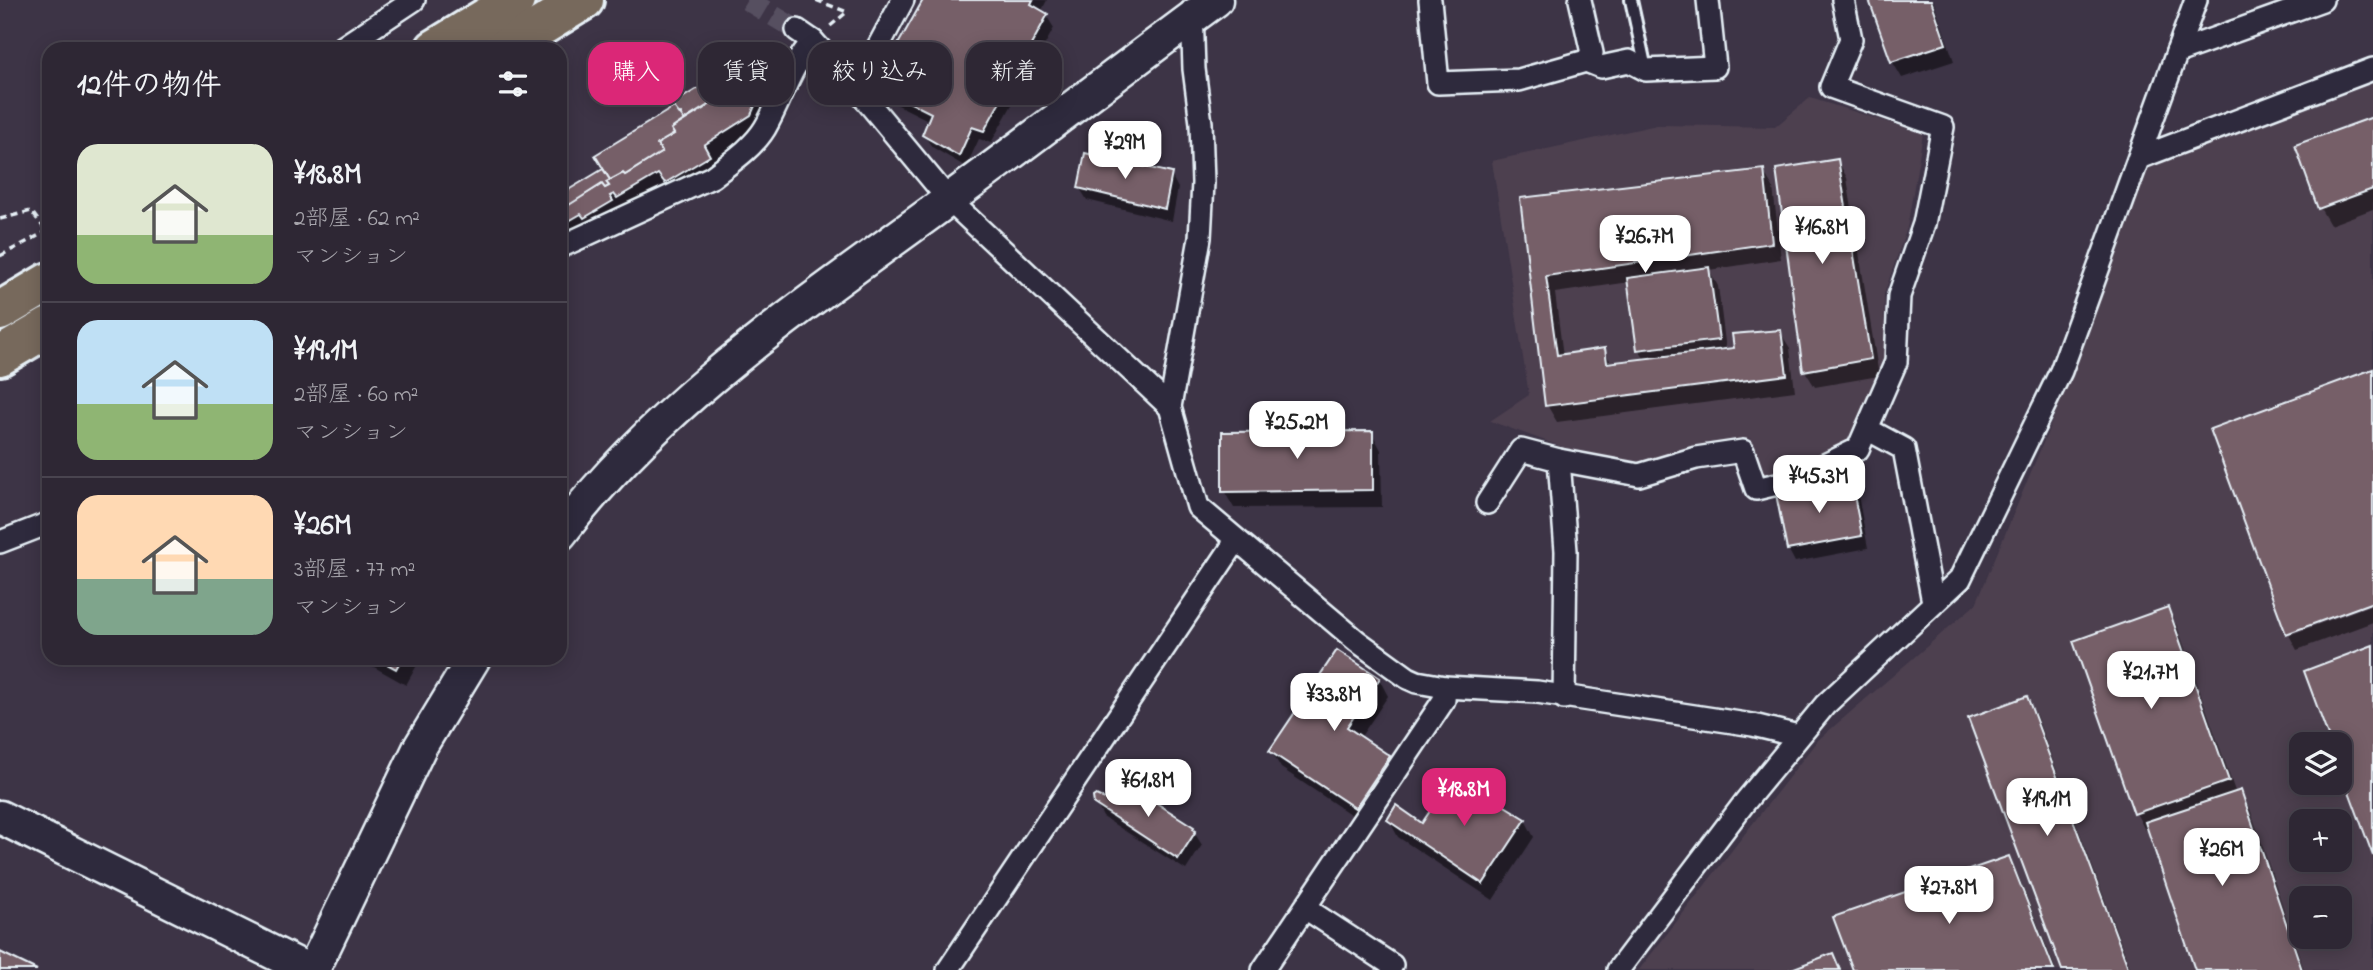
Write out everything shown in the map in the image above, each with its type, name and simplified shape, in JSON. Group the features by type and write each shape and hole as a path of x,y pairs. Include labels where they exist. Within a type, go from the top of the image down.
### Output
{"highway":[{"path":"446,42 515,0"},
{"path":"515,42 584,0"},
{"path":"0,311 42,286"},
{"path":"0,356 42,331"},
{"path":"0,383 42,359"}],"street":[{"path":"351,42 414,0"},
{"path":"881,42 903,0"},
{"path":"1430,0 1438,83 1519,80 1586,61 1601,67 1629,61 1646,70 1715,67 1708,0"},
{"path":"1580,0 1592,52 1586,61"},
{"path":"1487,503 1521,450 1639,475 1696,458 1743,451 1756,489 1794,480 1858,449 1896,362 1899,296 1924,224 1943,127 1831,87 1851,39 1843,0"},
{"path":"1618,970 1798,736 1825,705 1960,579 2061,372 2196,0"},
{"path":"2177,52 2322,0"},
{"path":"567,525 648,435 698,388 949,200 1200,6"},
{"path":"1200,6 1194,69 1201,123 1200,238 1170,407 1198,507 1357,641 1417,682 1445,687 1537,692 1754,725 1798,736"},
{"path":"805,35 812,42"},
{"path":"567,244 712,177 732,162 764,131 801,55 805,35"},
{"path":"2138,158 2373,69"},
{"path":"870,105 949,200 1170,407"},
{"path":"1867,429 1904,449 1933,603"},
{"path":"1559,460 1566,551 1564,698"},
{"path":"0,542 42,526"},
{"path":"948,970 1236,541"},
{"path":"313,970 420,747 470,665"},
{"path":"1263,970 1444,700 1445,687"},
{"path":"0,817 308,970"},
{"path":"1305,908 1392,965"}],"lane":[{"path":"1630,0 1646,70"}],"path":[{"path":"805,35 847,12 816,0"},
{"path":"0,219 31,211 42,224"},
{"path":"0,256 42,234"}],"shaded area":[{"path":"2373,81 2373,970 1639,970 1817,741 1976,604 2066,388 2148,166"},
{"path":"1810,98 1923,133 1907,228 1884,294 1885,359 1852,443 1760,478 1750,438 1643,463 1565,448 1490,421 1529,395 1492,161 1657,125 1775,127"}],"building":[{"path":"923,0 1033,0 1031,4 1048,14 1033,42 966,42 966,105 998,105 984,131 972,127 959,156 922,135 931,113 915,105 952,105 952,42 899,42"},
{"path":"1869,0 1931,0 1946,44 1891,62"},
{"path":"698,88 698,105 708,105 684,120 673,105 684,105 684,97"},
{"path":"710,105 755,105 751,115 704,145 710,156 665,183 658,174 617,198 614,194 610,196 613,201 584,218 581,214 567,222 567,206 602,184 605,188 609,186 606,182 623,173 625,175 662,152 657,144 674,134 671,129"},
{"path":"674,107 684,120 671,129 674,134 657,144 662,152 625,175 623,173 610,180 595,155"},
{"path":"2373,117 2373,189 2318,209 2295,145"},
{"path":"1085,153 1172,173 1165,209 1078,188"},
{"path":"1838,159 1871,359 1803,371 1776,169"},
{"path":"603,169 610,180 606,182 609,186 605,188 602,184 567,206 567,191"},
{"path":"1764,169 1772,243 1546,276 1557,355 1605,348 1607,363 1734,348 1732,334 1781,330 1787,375 1545,406 1520,198"},
{"path":"1709,267 1719,340 1637,350 1627,278"},
{"path":"2373,369 2373,602 2286,634 2210,429"},
{"path":"1373,431 1373,490 1222,492 1222,432"},
{"path":"1851,480 1862,536 1787,550 1776,494"},
{"path":"2168,607 2229,781 2134,814 2073,641"},
{"path":"2373,645 2373,856 2350,795 2352,732 2327,732 2304,671"},
{"path":"1337,650 1380,678 1347,727 1390,756 1355,808 1269,751"},
{"path":"2027,696 2129,970 2062,970 1968,718"},
{"path":"1454,775 1526,819 1483,884 1387,820 1396,805 1422,823"},
{"path":"1122,781 1194,827 1196,831 1178,859 1094,804 1093,797 1096,795 1109,801"},
{"path":"2241,790 2289,932 2289,949 2295,949 2302,970 2195,970 2145,822"},
{"path":"2009,856 2054,970 1853,970 1833,917"},
{"path":"0,952 37,970 0,970"},
{"path":"1833,953 1840,970 1789,970"}],"tunnel":[{"path":"747,0 797,30"}]}
